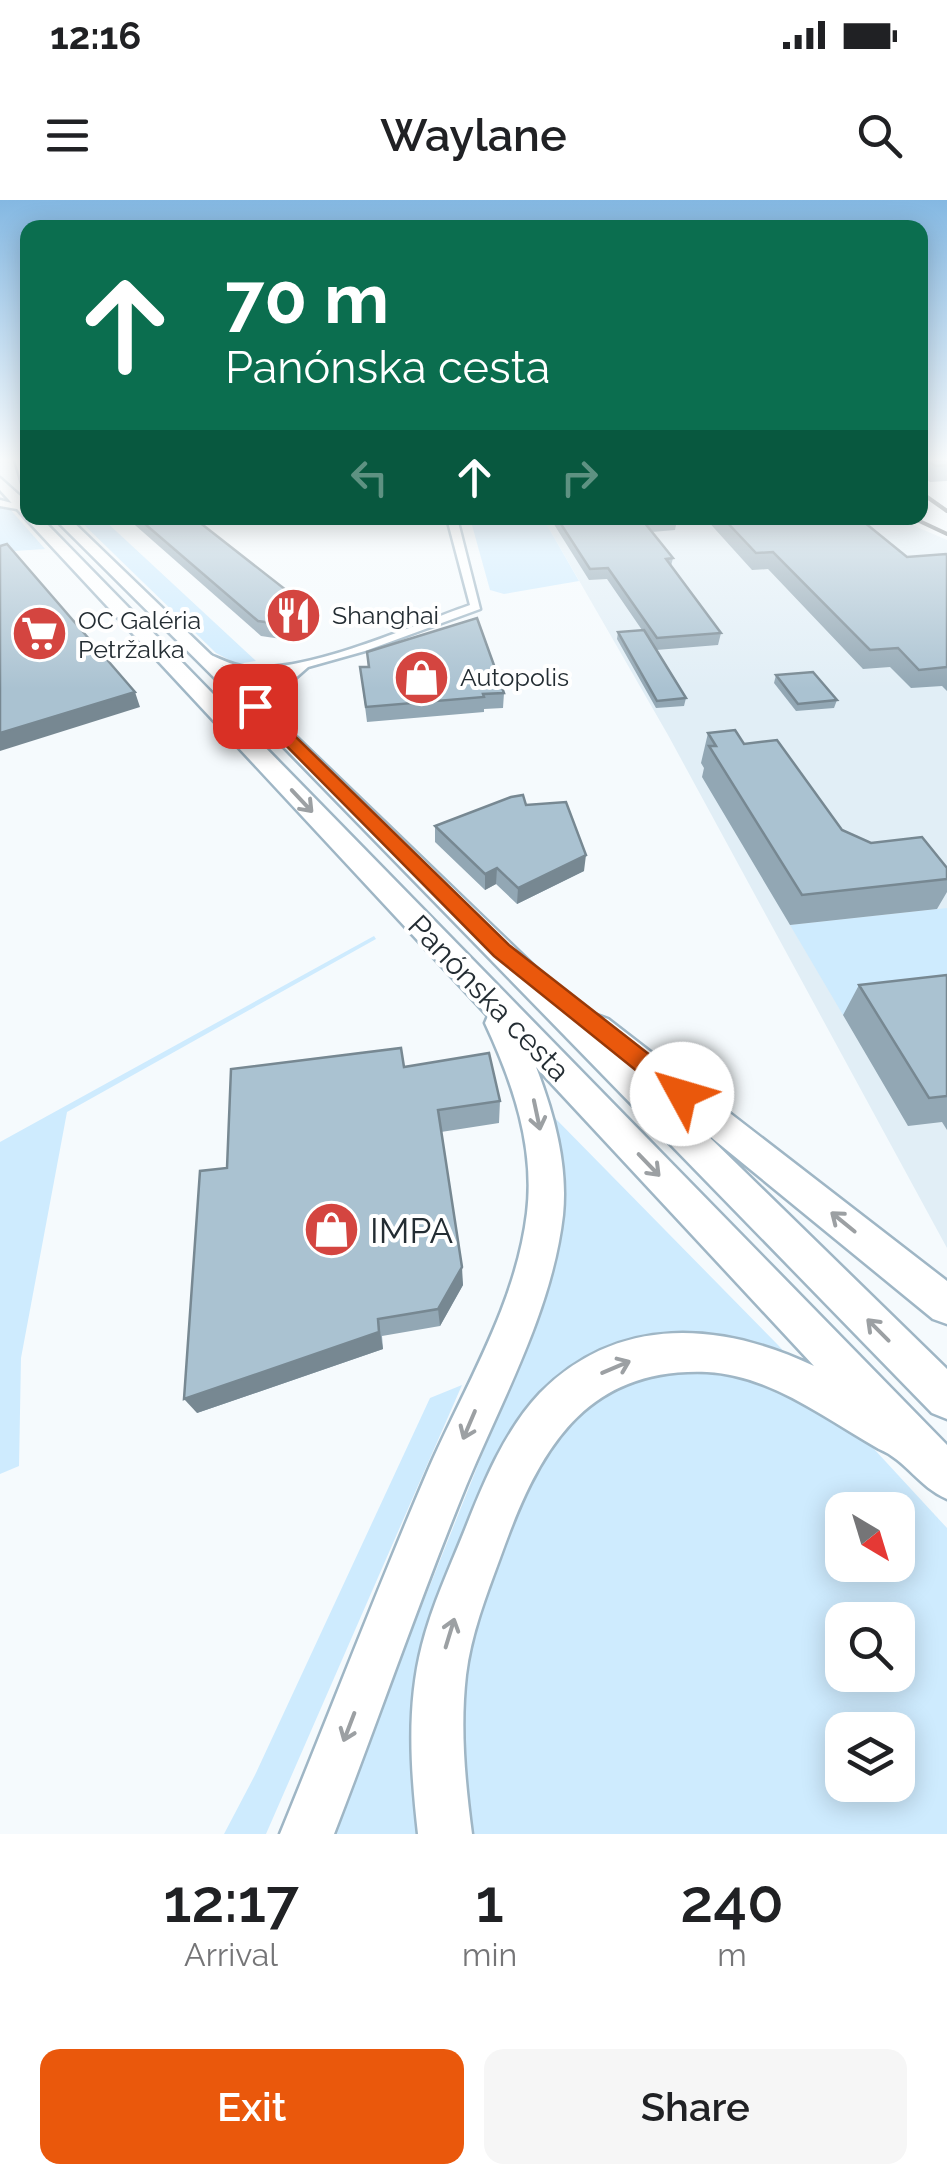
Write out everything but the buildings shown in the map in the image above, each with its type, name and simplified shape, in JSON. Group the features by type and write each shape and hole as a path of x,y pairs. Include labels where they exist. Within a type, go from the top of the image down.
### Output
{"main road":[{"name":"Panónska cesta","path":"50,536 933,1462"},
{"name":"Panónska cesta","path":"80,536 282,731 693,1148 947,1398"},
{"path":"502,951 947,1305"},
{"path":"307,1834 540,1244 546,1176 533,1097 524,1069 485,994"},
{"path":"445,1834 438,1749 444,1655 503,1488 530,1436 556,1404 601,1373 636,1359 674,1352 710,1352 750,1360 781,1372 933,1462"}],"street":[{"path":"203,656 251,671 312,661 476,607 457,536"},
{"path":"282,731 274,696 286,678 312,661"}],"shaded area":[{"path":"0,536 34,536 45,549 0,552"},
{"path":"96,536 122,536 256,661 237,664 216,653"},
{"path":"475,536 553,536 579,581 504,594 490,590"},
{"path":"554,536 938,536 947,540 947,1248 668,735"},
{"path":"947,908 947,1002 843,1015 790,925"},
{"path":"374,936 376,939 67,1112 21,1358 19,1466 0,1474 0,1142"},
{"path":"552,1115 778,1345 914,1492 825,1492 825,1582 915,1582 915,1493 947,1528 947,1834 331,1834 511,1382 561,1230"},
{"path":"462,1385 266,1834 224,1834 430,1398"}],"place":[{"name":"Shanghai","path":"293,615"},
{"name":"OC Galéria Petržalka","path":"39,634"},
{"name":"Autopolis","path":"421,677"},
{"name":"IMPA","path":"331,1230"}],"route":[{"path":"255,706 502,951 682,1094"}]}
